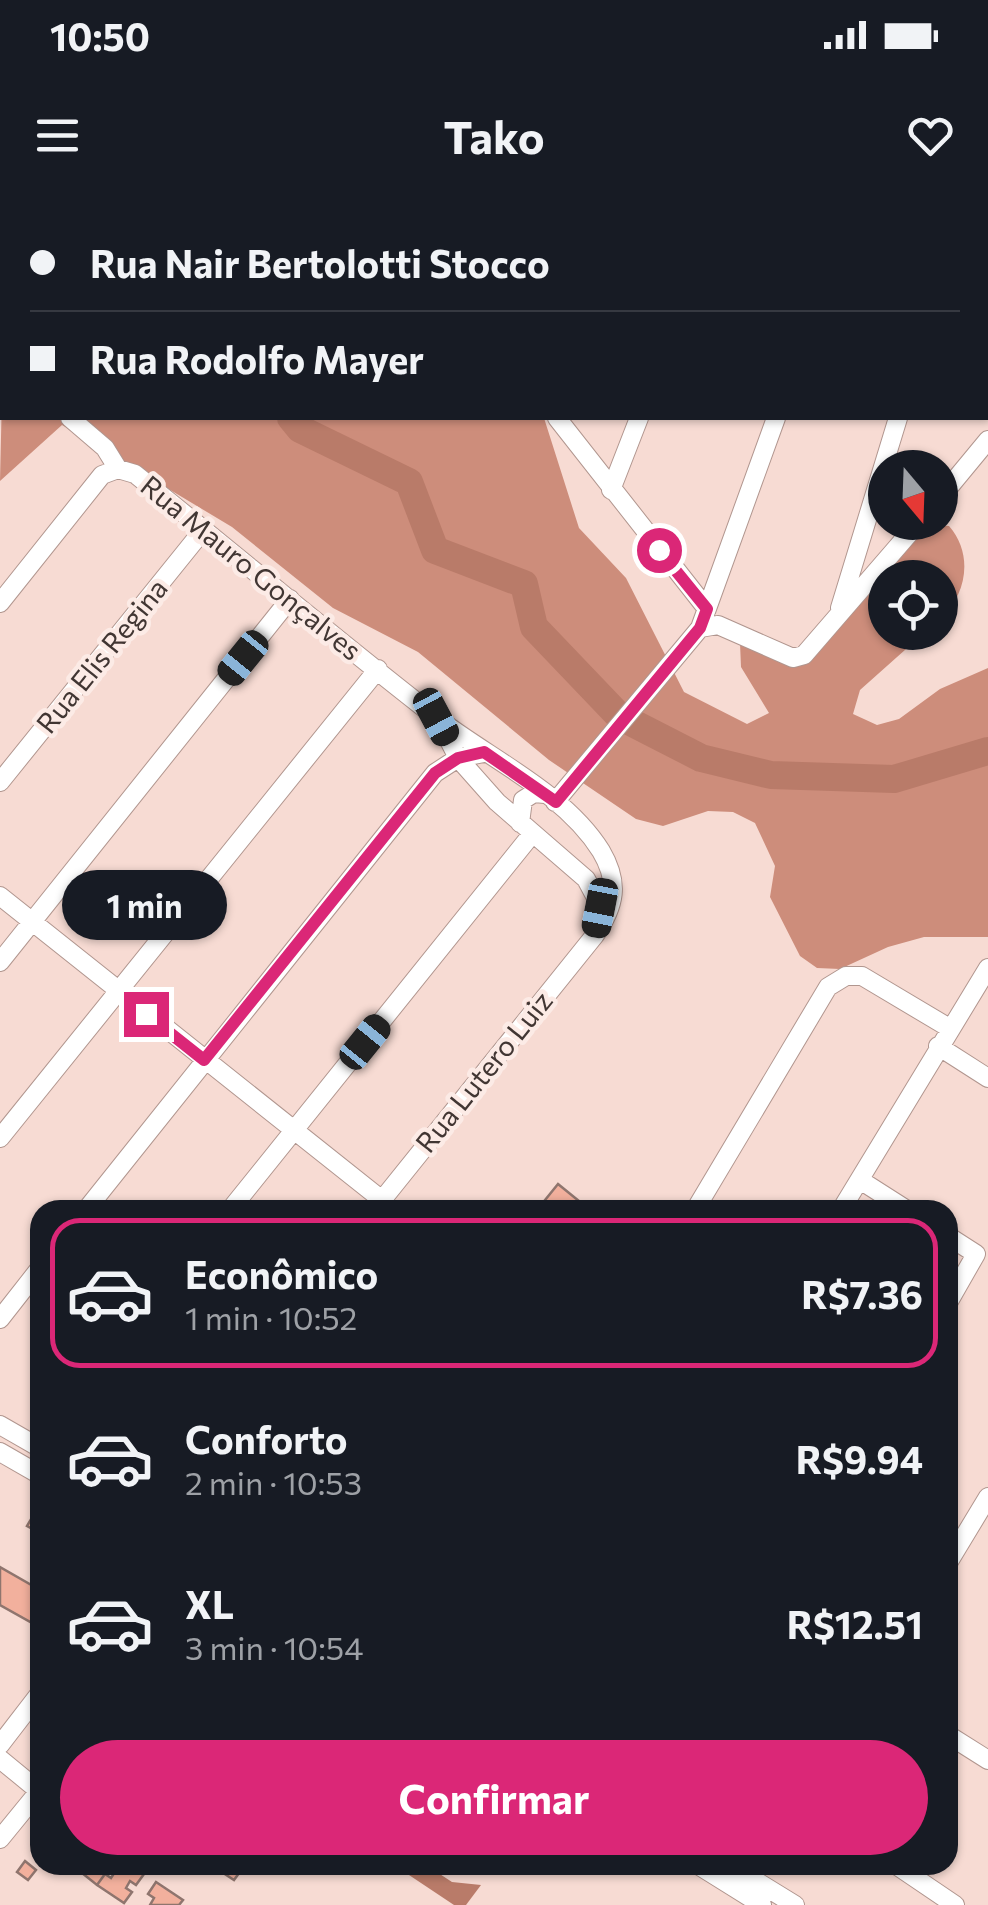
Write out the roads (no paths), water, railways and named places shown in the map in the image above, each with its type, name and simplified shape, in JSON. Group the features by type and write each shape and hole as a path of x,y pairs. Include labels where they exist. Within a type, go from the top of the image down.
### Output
{"street":[{"name":"Rua Mauro Gonçalves","path":"72,420 106,448 118,468 135,474 436,717 556,804"},
{"path":"558,420 707,609"},
{"path":"611,490 638,420"},
{"path":"531,832 561,834 556,804 700,628 775,420"},
{"path":"890,450 897,420"},
{"path":"958,476 988,440"},
{"path":"0,604 102,475 118,468"},
{"path":"837,617 868,523"},
{"name":"Rua Elis Regina","path":"0,782 204,529"},
{"path":"700,628 718,626 792,658 821,640 903,540"},
{"path":"0,962 290,599"},
{"path":"0,1138 378,670"},
{"path":"436,717 458,758 597,893 600,908 595,935"},
{"path":"94,1200 435,773 458,758 484,752"},
{"path":"531,832 523,800 556,804"},
{"name":"Rua Lutero Luiz","path":"382,1200 610,914 615,895 602,853 556,804"},
{"path":"238,1200 531,832"},
{"path":"0,896 372,1200"},
{"path":"847,1200 988,968"},
{"path":"701,1200 828,987 846,976 862,976 950,1029"},
{"path":"938,1046 988,1078"},
{"path":"860,1180 891,1200"},
{"path":"958,1242 976,1254 958,1286"},
{"path":"0,1319 30,1281"},
{"path":"0,1425 30,1442"},
{"path":"0,1452 30,1470"},
{"path":"958,1546 988,1497"},
{"path":"0,1746 30,1706"},
{"path":"958,1741 988,1760"},
{"path":"0,1760 30,1781"},
{"path":"0,1825 30,1794"},
{"path":"0,1839 30,1797"},
{"path":"714,1875 762,1905"},
{"path":"761,1875 794,1905"},
{"path":"911,1875 955,1905"}],"waterway":[{"path":"293,420 300,429 409,482 435,550 524,584 534,627 619,716 701,758 771,775 894,779 988,751"}]}
